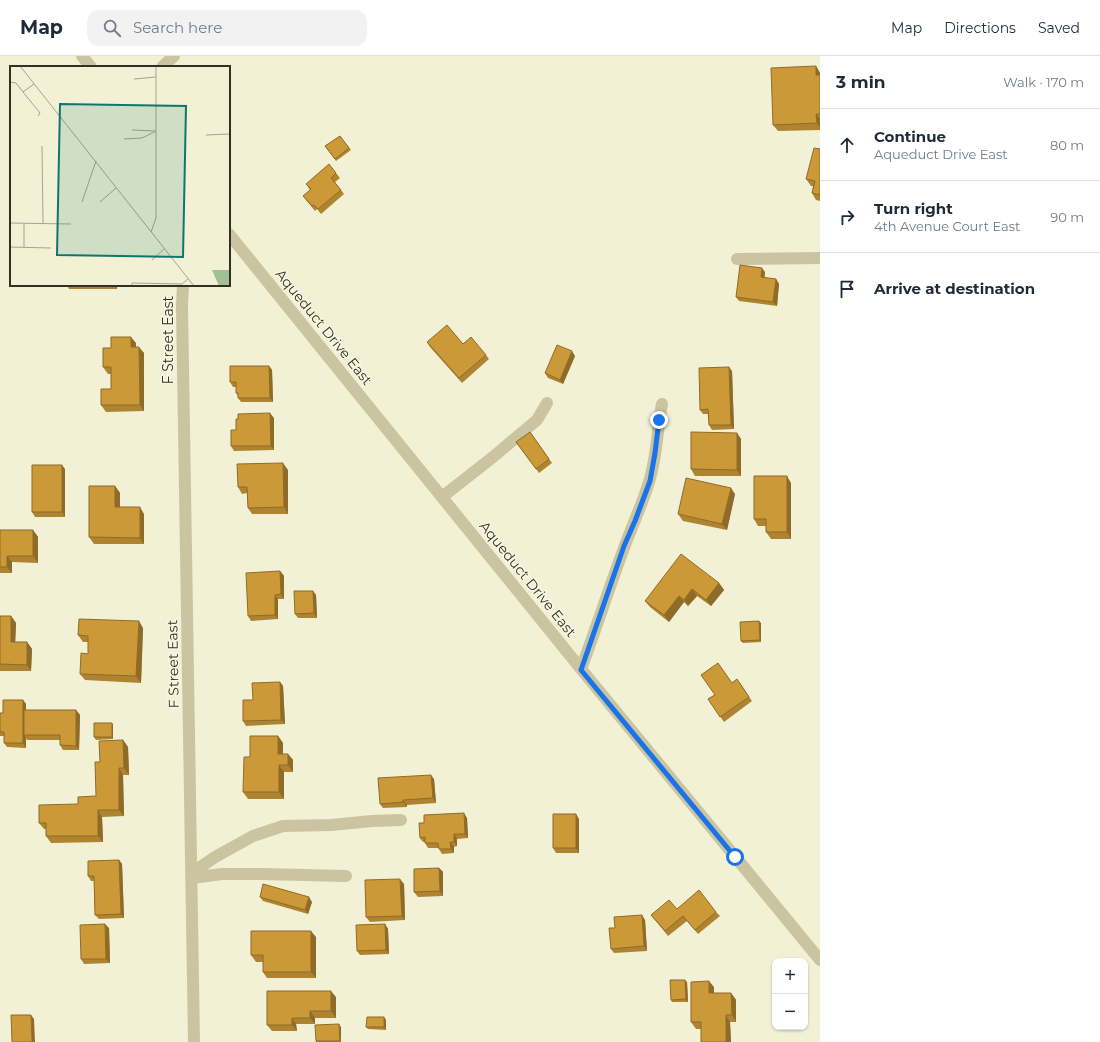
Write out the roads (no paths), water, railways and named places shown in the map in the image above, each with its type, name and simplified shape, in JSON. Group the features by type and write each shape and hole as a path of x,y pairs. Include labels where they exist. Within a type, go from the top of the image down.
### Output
{"street":[{"path":"82,56 90,66"},
{"path":"163,66 174,56"},
{"name":"Aqueduct Drive East","path":"230,235 581,670 820,960"},
{"path":"737,259 820,258"},
{"name":"F Street East","path":"183,286 194,1042"},
{"path":"442,497 493,457 536,420 547,404"},
{"path":"581,670 624,546 650,481 662,404"},
{"path":"192,876 215,857 253,836 283,826 331,825 400,820"},
{"path":"192,876 222,874 346,876"}]}
